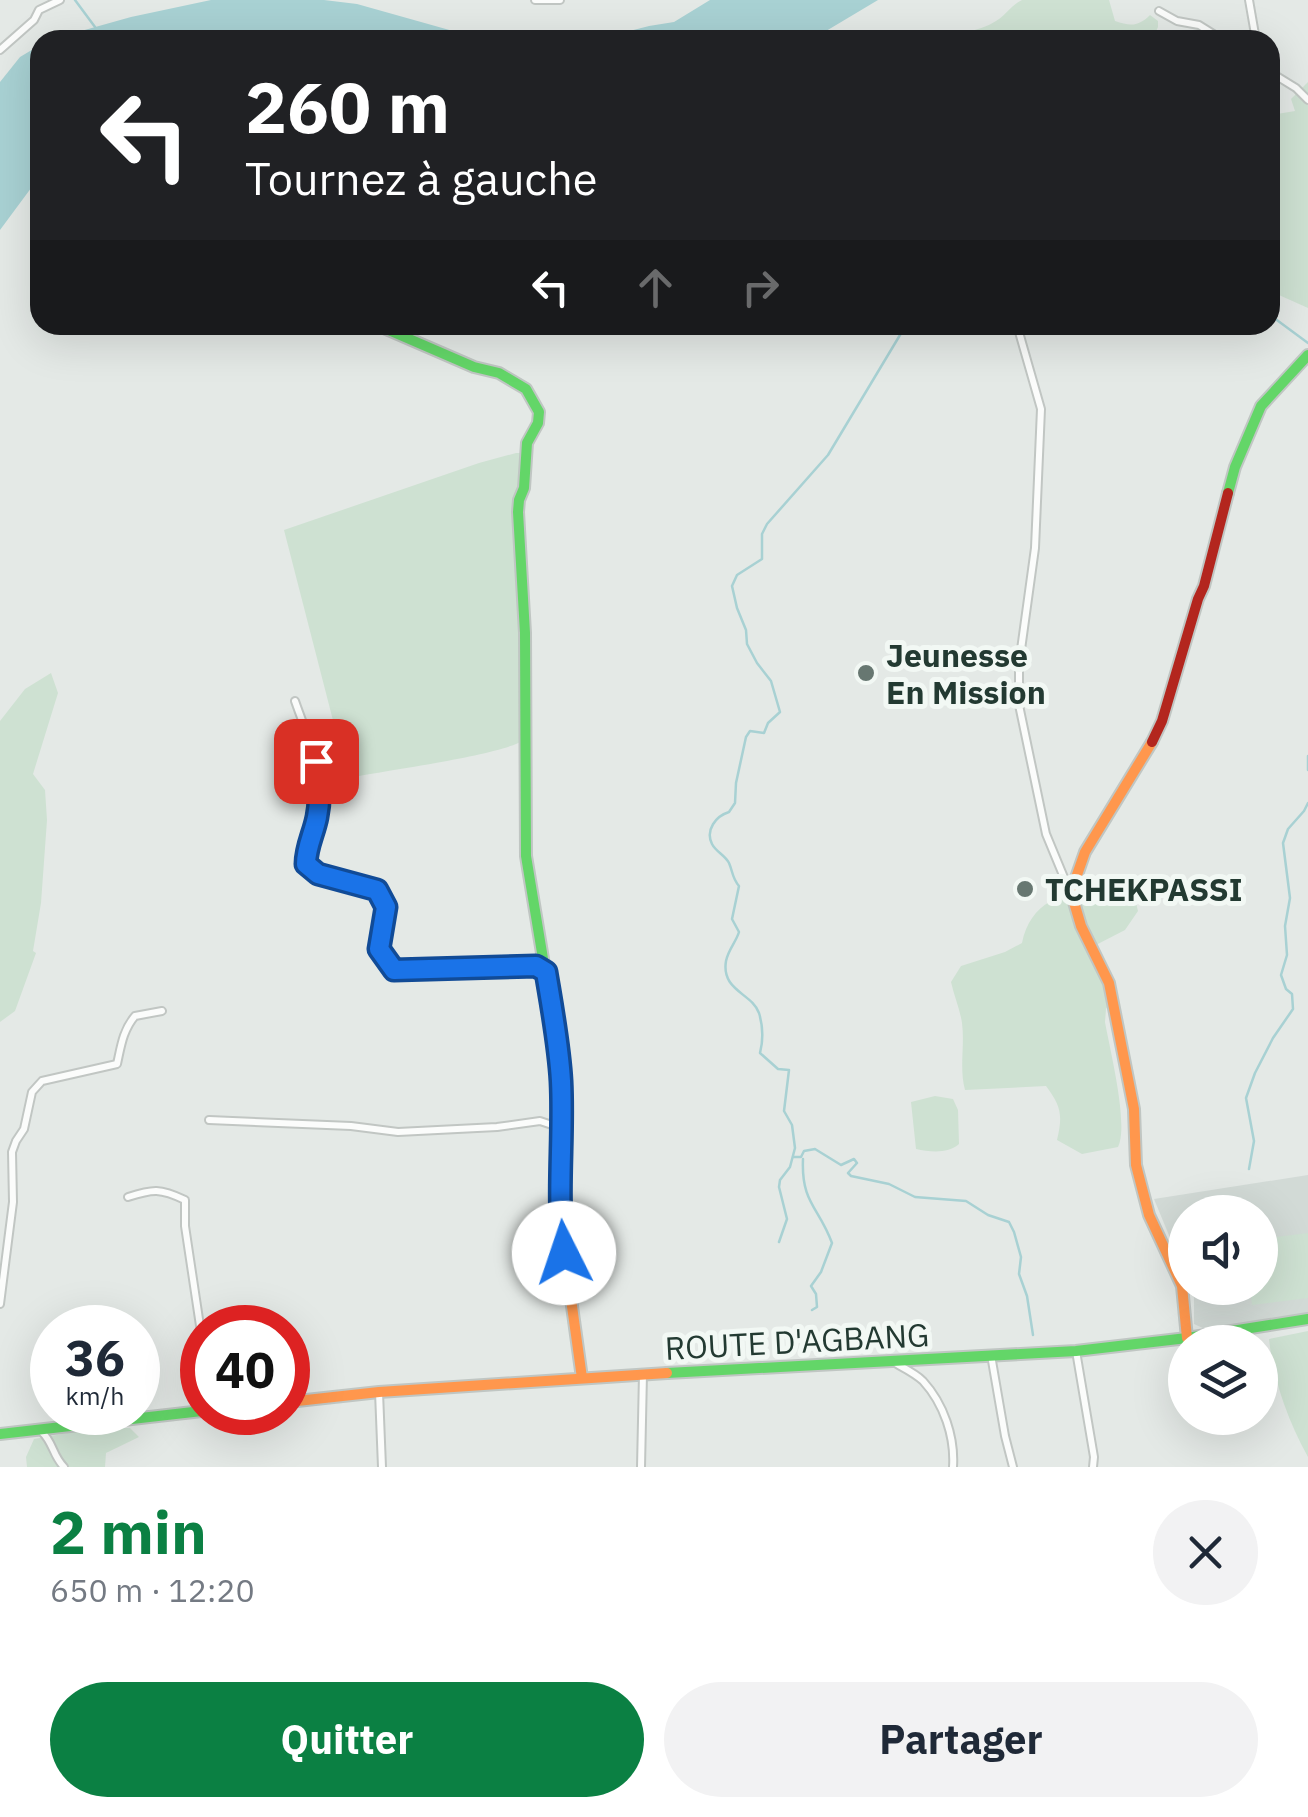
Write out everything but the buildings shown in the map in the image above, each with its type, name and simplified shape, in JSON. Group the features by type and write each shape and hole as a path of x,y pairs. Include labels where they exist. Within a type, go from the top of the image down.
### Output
{"street":[{"path":"0,50 34,20 39,10 60,0"},
{"path":"535,0 560,0"},
{"path":"1249,0 1254,30"},
{"path":"1160,11 1207,30"},
{"path":"1280,78 1308,100"},
{"path":"400,335 474,367 499,373 526,389 538,412 538,423 526,443 524,488 518,512 525,633 526,856 558,1049 560,1227 582,1378"},
{"path":"1020,335 1041,410 1035,548 1019,664 1019,704 1046,834 1081,926 1109,983 1134,1109 1136,1165 1149,1216 1182,1286 1186,1325"},
{"path":"1071,892 1085,852 1145,757 1162,721 1235,468 1261,406 1308,355"},
{"path":"294,701 316,761 320,790 306,864 318,874 377,890 386,907 379,949 394,970 536,966 546,972"},
{"path":"0,1304 13,1202 12,1152 24,1129 32,1092 42,1082 118,1064 122,1039 134,1016 162,1011"},
{"path":"209,1120 398,1132 540,1121 561,1128"},
{"path":"128,1197 153,1189 184,1200 197,1305"},
{"name":"ROUTE D'AGBANG","path":"1270,1325 1308,1319"},
{"name":"ROUTE D'AGBANG","path":"310,1400 643,1374 1076,1351 1168,1340"},
{"path":"1076,1351 1093,1467"},
{"path":"991,1355 1013,1467"},
{"path":"894,1362 921,1379 937,1401 952,1436 953,1467"},
{"path":"641,1467 643,1374"},
{"path":"380,1392 382,1467"},
{"path":"0,1434 30,1431"},
{"path":"45,1435 64,1467"}],"shaded area":[{"path":"1308,1175 1308,1314 1232,1325 1194,1324 1194,1305 1278,1305 1278,1195 1180,1195"},
{"path":"1168,1197 1168,1233 1154,1199"}],"green space":[{"path":"1022,0 1109,0 1115,21 1134,24 1150,15 1158,21 1158,27 973,30 1000,19"},
{"path":"1308,82 1308,308 1280,295 1280,114 1295,111 1291,99"},
{"path":"520,453 522,486 517,499 523,740 470,756 354,777 345,767 284,530"},
{"path":"51,673 58,693 33,774 45,790 47,820 33,951 36,953 15,1011 0,1022 0,721 25,689"},
{"path":"1099,888 1135,899 1138,911 1125,930 1090,948 1110,1002 1105,1022 1118,1087 1121,1136 1118,1147 1082,1154 1057,1140 1059,1111 1046,1086 965,1090 962,1023 951,982 961,966 1022,943 1032,918 1050,902 1072,892"},
{"path":"935,1096 953,1099 958,1110 959,1144 944,1151 916,1149 911,1102"},
{"path":"1308,1233 1308,1298 1278,1302 1278,1237"},
{"path":"1308,1331 1308,1457 1278,1384 1278,1337"},
{"path":"57,1435 139,1437 106,1453 105,1467 27,1467 26,1457 34,1439"}],"water":[{"path":"211,0 324,0 357,4 449,30 85,30"},
{"path":"710,0 878,0 828,30 634,30 674,22"},
{"path":"30,51 30,190 0,230 0,82 20,57"}],"waterway":[{"path":"75,0 95,27"},
{"path":"1280,322 1308,343"},
{"path":"779,1242 787,1219 780,1180 790,1167 795,1148 792,1125 784,1111 789,1070 778,1069 760,1053 759,1013 728,979 726,961 739,932 732,919 739,886 729,863 710,839 713,824 735,803 746,737 750,731 764,733 780,712 771,681 747,644 732,586 737,575 762,559 762,534 767,524 828,455 900,335"},
{"path":"1308,756 1308,770"},
{"path":"1249,1169 1254,1141 1246,1098 1273,1038 1293,1009 1292,994 1281,975 1287,955 1285,926 1290,898 1283,843 1288,829 1308,803"},
{"path":"794,1157 815,1149 841,1165 854,1159 857,1163 848,1173 851,1176 889,1184 915,1197 966,1201 1009,1222 1021,1257 1019,1274 1033,1335"},
{"path":"803,1159 808,1195 832,1243 811,1286 817,1307 812,1310"}],"traffic: fast":[{"path":"400,335 474,367 499,373 526,389 539,412 538,423 527,443 518,512 525,633 526,856 546,977"},
{"path":"1228,493 1261,406 1308,355"},
{"path":"667,1373 1076,1351 1308,1319"},
{"path":"0,1434 180,1414"}],"traffic: slow":[{"path":"1152,742 1085,852 1071,892 1081,926 1109,983 1134,1109 1136,1165 1149,1215 1182,1286 1186,1325"},
{"path":"546,977 561,1083 561,1227 582,1378"},
{"path":"310,1400 667,1373"}],"traffic: jam":[{"path":"1152,742 1204,586 1228,493"}],"place":[{"name":"Jeunesse En Mission","path":"866,673"},
{"name":"TCHEKPASSI","path":"1025,889"}],"route":[{"path":"316,761 320,790 306,864 318,874 377,890 386,907 379,949 394,970 536,966 546,972 561,1083 560,1227 564,1253"}]}
